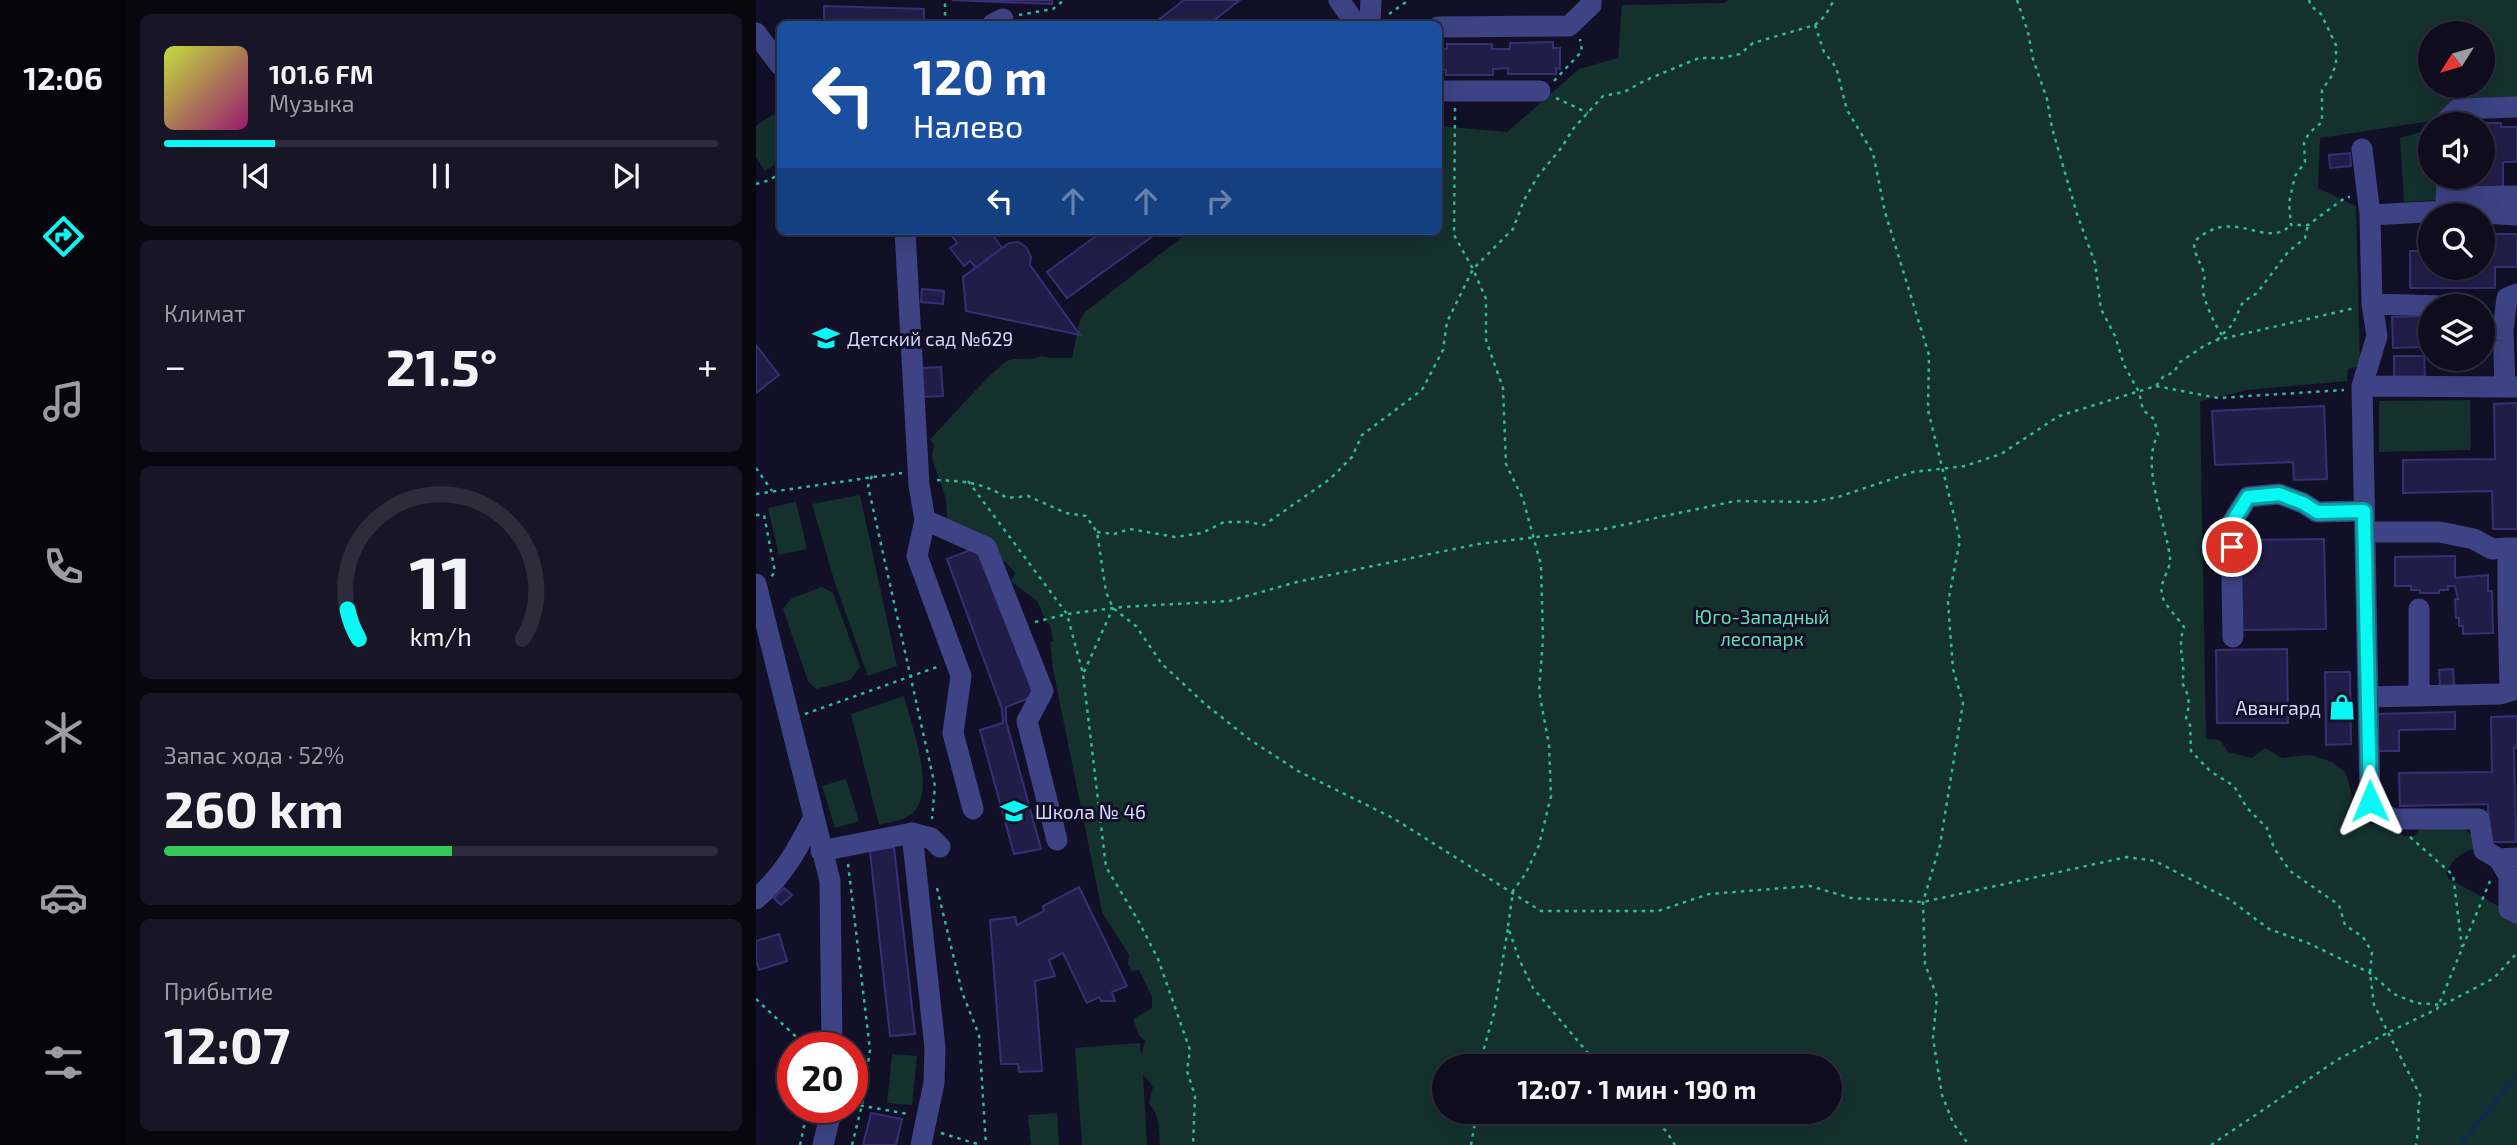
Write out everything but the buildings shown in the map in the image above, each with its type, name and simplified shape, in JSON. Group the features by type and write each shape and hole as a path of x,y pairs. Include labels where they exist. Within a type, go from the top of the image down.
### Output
{"lane":[{"path":"1339,0 1354,21"},
{"path":"1442,27 1569,26 1591,5 1591,0"},
{"path":"756,33 777,61"},
{"path":"1442,91 1540,91"},
{"path":"2455,112 2459,109 2517,107"},
{"path":"2362,149 2370,215 2372,304 2377,336 2362,386 2370,801 2379,812 2394,819 2479,819 2484,850 2508,858 2509,909 2517,913"},
{"path":"2370,215 2446,195 2517,197"},
{"path":"2446,195 2517,215"},
{"path":"905,235 918,471 925,520 917,556 961,676 953,733 973,808"},
{"path":"2495,325 2507,298 2517,294"},
{"path":"2372,304 2418,305"},
{"path":"2362,386 2511,387 2495,335"},
{"path":"2233,637 2231,524 2248,497 2279,494 2303,503 2317,512 2365,522 2441,532 2474,539 2492,549 2513,548 2514,689 2500,694 2368,697"},
{"path":"925,520 986,547 1043,691 1027,721 1057,840"},
{"path":"756,584 830,881 832,1032"},
{"path":"2419,610 2419,696"},
{"path":"756,899 775,883 792,859 813,819"},
{"path":"821,851 928,839 935,1048 933,1083 923,1136"},
{"path":"823,1145 828,1123"}],"path":[{"path":"945,21 946,0"},
{"path":"1002,21 1053,9 1064,0"},
{"path":"1372,17 1409,0"},
{"path":"1097,532 1114,534 1130,529 1175,537 1202,533 1224,522 1248,522 1264,526 1330,479 1352,457 1362,435 1422,390 1443,349 1447,322 1473,269 1513,229 1524,200 1538,176 1573,129 1603,96 1624,92 1699,58 1722,58 1740,54 1753,43 1815,25 1825,16 1834,0"},
{"path":"2017,0 2028,32 2032,59 2047,99 2052,128 2077,214 2095,263 2101,309 2115,336 2124,365 2139,392 2143,410 2154,419 2158,435 2152,443 2152,472 2170,563 2163,576 2162,596 2184,627 2179,641 2180,657 2185,669 2182,684 2187,691 2190,706 2186,718 2190,725 2192,751 2210,771 2234,786 2247,808 2267,828 2274,848 2290,870 2339,905 2345,925 2363,937 2372,952 2370,973 2374,1005 2421,1097 2417,1115 2419,1124 2416,1145"},
{"path":"2291,225 2289,204 2295,176 2305,162 2304,143 2309,133 2322,122 2322,90 2332,77 2336,64 2336,45 2321,15 2311,6 2309,0"},
{"path":"1815,25 1824,52 1836,68 1847,110 1873,153 1885,212 1929,355 1928,410 1960,540 1948,603 1954,669 1963,703 1940,845 1923,902 1925,964 1937,997 1933,1038 1942,1095 1953,1123 1969,1145"},
{"path":"1569,26 1580,37 1582,51 1558,78 1540,91 1588,113"},
{"path":"1453,121 1454,234 1486,299 1486,340 1503,388 1506,464 1523,499 1541,565 1543,639 1539,691 1549,745 1551,796 1539,845 1526,873 1513,891 1494,1013 1483,1054"},
{"path":"756,184 777,175"},
{"path":"2222,335 2213,325 2202,291 2206,276 2194,255 2194,242 2202,234 2216,227 2239,226 2267,234 2283,233 2291,225 2308,225 2346,197"},
{"path":"2217,340 2232,325 2243,302 2257,293 2288,252 2305,238 2308,225"},
{"path":"2156,386 2162,377 2174,372 2180,362 2217,340 2372,304"},
{"path":"1048,618 1113,608 1228,601 1297,582 1478,544 1604,529 1735,501 1812,502 1838,497 1913,472 1965,466 2001,454 2059,416 2156,386 2218,398 2336,392 2362,386"},
{"path":"756,468 773,491"},
{"path":"756,494 918,471 931,480 968,481 992,488 1007,498 1028,496 1066,513 1086,516 1097,532 1106,592 1113,608 1136,626 1162,664 1205,704 1249,739 1298,771 1393,818 1541,911 1658,911 1709,894 1810,886 1851,898 1923,902 2127,857 2155,861 2229,899 2269,929 2308,943 2370,973 2394,994 2416,1003 2442,1005 2494,978 2517,953"},
{"path":"872,476 868,486 935,786 928,839"},
{"path":"968,481 1067,614 1083,674 1105,867 1158,959 1190,1050 1187,1071 1195,1096 1193,1145"},
{"path":"1083,674 1113,608"},
{"path":"789,720 956,660"},
{"path":"2394,819 2419,846 2453,875 2463,950"},
{"path":"2211,1145 2337,1060 2437,1009 2508,858"},
{"path":"848,863 868,1032"},
{"path":"868,1106 908,1113 923,1136 935,1132 983,1145 979,1035 962,992 936,884"},
{"path":"1508,927 1533,988 1589,1054"},
{"path":"756,999 791,1032"},
{"path":"868,1033 868,1064"},
{"path":"800,1145 805,1123"},
{"path":"852,1145 858,1123"},
{"path":"1471,1145 1475,1124"},
{"path":"1658,1124 1675,1145"}],"green space":[{"name":"Юго-Западный лесопарк","path":"1728,0 2517,0 2517,106 2465,112 2418,112 2418,123 2320,138 2318,188 2356,206 2360,366 2348,369 2347,381 2248,390 2200,401 2206,739 2220,740 2228,752 2252,758 2265,748 2282,758 2311,755 2332,762 2346,773 2355,807 2371,824 2387,824 2404,836 2414,836 2423,826 2459,825 2476,839 2474,849 2457,857 2446,873 2449,879 2517,916 2517,1145 1160,1145 1157,1118 1149,1103 1153,1087 1143,1074 1147,1145 1082,1145 1075,1048 1140,1043 1141,1055 1145,1041 1139,1035 1133,1019 1152,1008 1152,997 1139,970 1132,971 1128,964 1129,955 1102,912 1053,669 1050,624 1047,623 1037,601 1011,581 1015,573 1005,561 996,560 948,532 946,499 932,458 934,445 930,440 1004,363 1014,359 1042,356 1072,358 1080,320 1085,312 1185,235 1442,235 1442,126 1507,132 1579,69 1618,58 1622,5 1725,3"},
{"path":"774,114 777,119 777,163 765,171 756,157 756,126"},
{"path":"2418,133 2418,189 2437,189 2437,200 2404,202 2400,138"},
{"path":"2470,400 2471,450 2379,452 2379,401"},
{"path":"860,495 897,666 868,676 834,580 812,504"},
{"path":"796,502 807,549 779,555 768,508"},
{"path":"822,587 833,593 860,667 850,680 816,689 808,681 783,609 792,598"},
{"path":"904,696 917,741 923,776 922,792 918,805 910,815 879,825 851,714"},
{"path":"846,779 859,821 835,828 822,786"},
{"path":"892,1054 917,1056 912,1105 887,1103"},
{"path":"1057,1113 1059,1145 1031,1145 1028,1115"}],"waterway":[{"path":"2460,1145 2517,1075"}],"place":[{"name":"Детский сад №629","path":"826,338"},
{"name":"Авангард","path":"2342,707"},
{"name":"Школа № 46","path":"1014,811"}],"route":[{"path":"2232,547 2231,524 2248,497 2279,494 2303,503 2317,512 2364,511 2370,801"}]}
